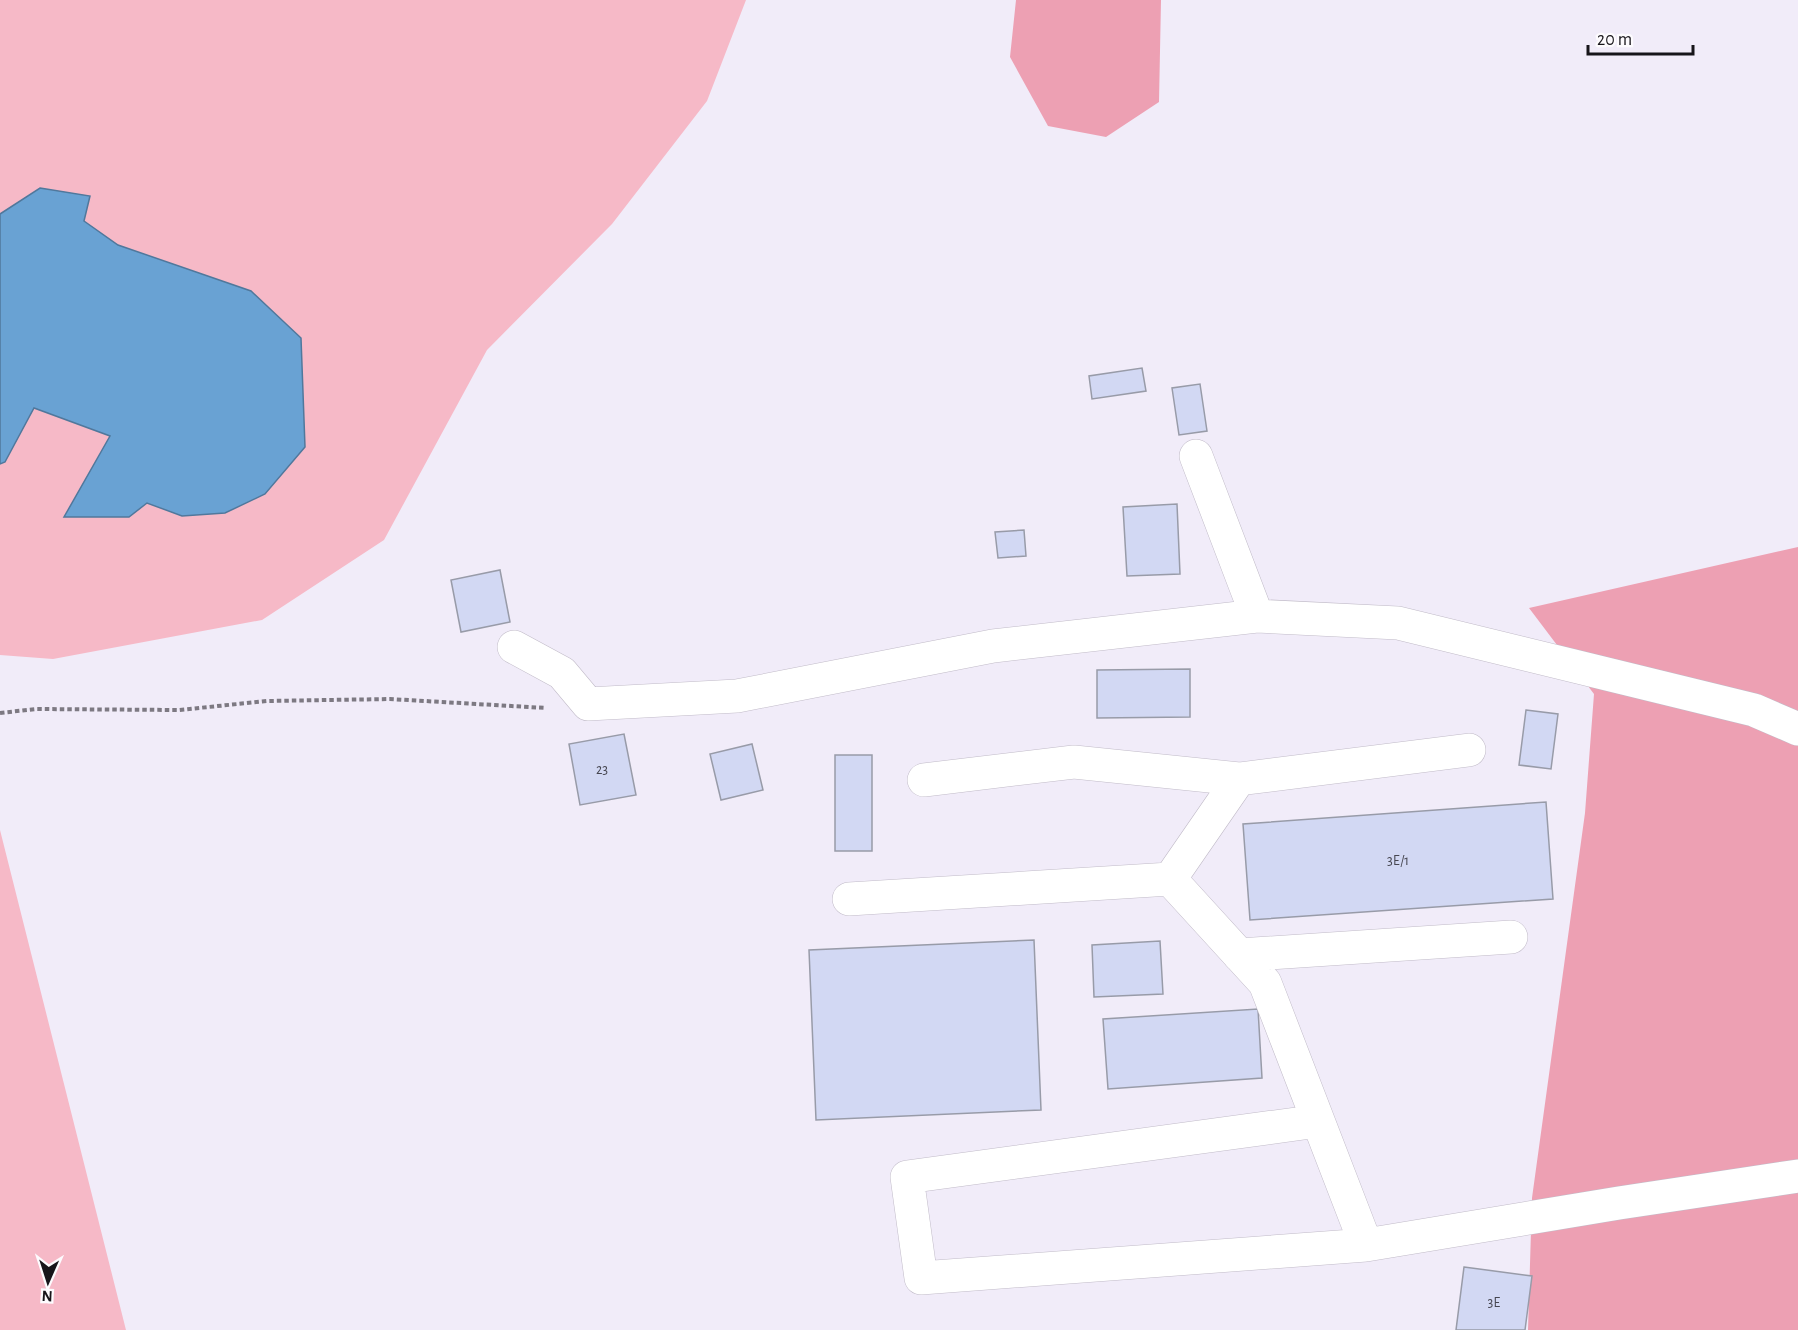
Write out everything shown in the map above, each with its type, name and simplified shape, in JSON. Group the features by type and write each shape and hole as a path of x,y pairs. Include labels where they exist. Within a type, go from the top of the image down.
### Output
{"lane":[{"path":"1196,456 1257,616"},
{"path":"514,647 562,673 588,704 737,696 993,646 1257,616 1398,622 1754,710 1798,729"},
{"path":"924,780 1074,762 1239,779 1469,750"},
{"path":"1170,879 1239,779"},
{"path":"849,899 1170,879"},
{"path":"1170,879 1265,983 1366,1245"},
{"path":"1239,955 1511,937"},
{"path":"1318,1121 907,1177 921,1278 1366,1245 1798,1176"}],"path":[{"path":"0,713 36,709 179,710 267,701 390,699 539,709 588,704"}],"shaded area":[{"path":"0,0 746,0 707,101 612,224 487,350 384,540 262,620 53,659 0,655"},
{"path":"1016,0 1161,0 1159,102 1106,137 1048,126 1010,57"},
{"path":"1798,547 1798,1330 1528,1330 1532,1198 1585,813 1594,694 1529,608"},
{"path":"0,830 126,1330 0,1330"}],"water":[{"path":"40,188 90,196 84,221 118,245 251,291 301,338 305,447 265,494 225,513 182,516 147,503 129,517 64,517 110,436 34,408 5,462 0,464 0,214"}],"building":[{"path":"1142,368 1146,391 1092,399 1089,376"},
{"path":"1200,384 1207,431 1179,435 1172,388"},
{"path":"1177,504 1180,574 1127,576 1123,507"},
{"path":"1024,530 1026,556 998,558 995,532"},
{"path":"500,570 510,622 461,632 451,580"},
{"path":"1190,669 1190,717 1097,718 1097,670"},
{"path":"1526,710 1558,714 1551,769 1519,765"},
{"path":"624,734 636,795 580,805 569,744"},
{"path":"752,744 763,790 721,800 710,754"},
{"path":"835,755 872,755 872,851 835,851"},
{"path":"1546,802 1553,899 1250,920 1243,824"},
{"path":"1034,940 1041,1110 816,1120 809,950"},
{"path":"1160,941 1163,994 1094,997 1092,945"},
{"path":"1258,1009 1262,1078 1108,1089 1103,1019"},
{"path":"1464,1267 1532,1276 1525,1330 1456,1330"}]}
